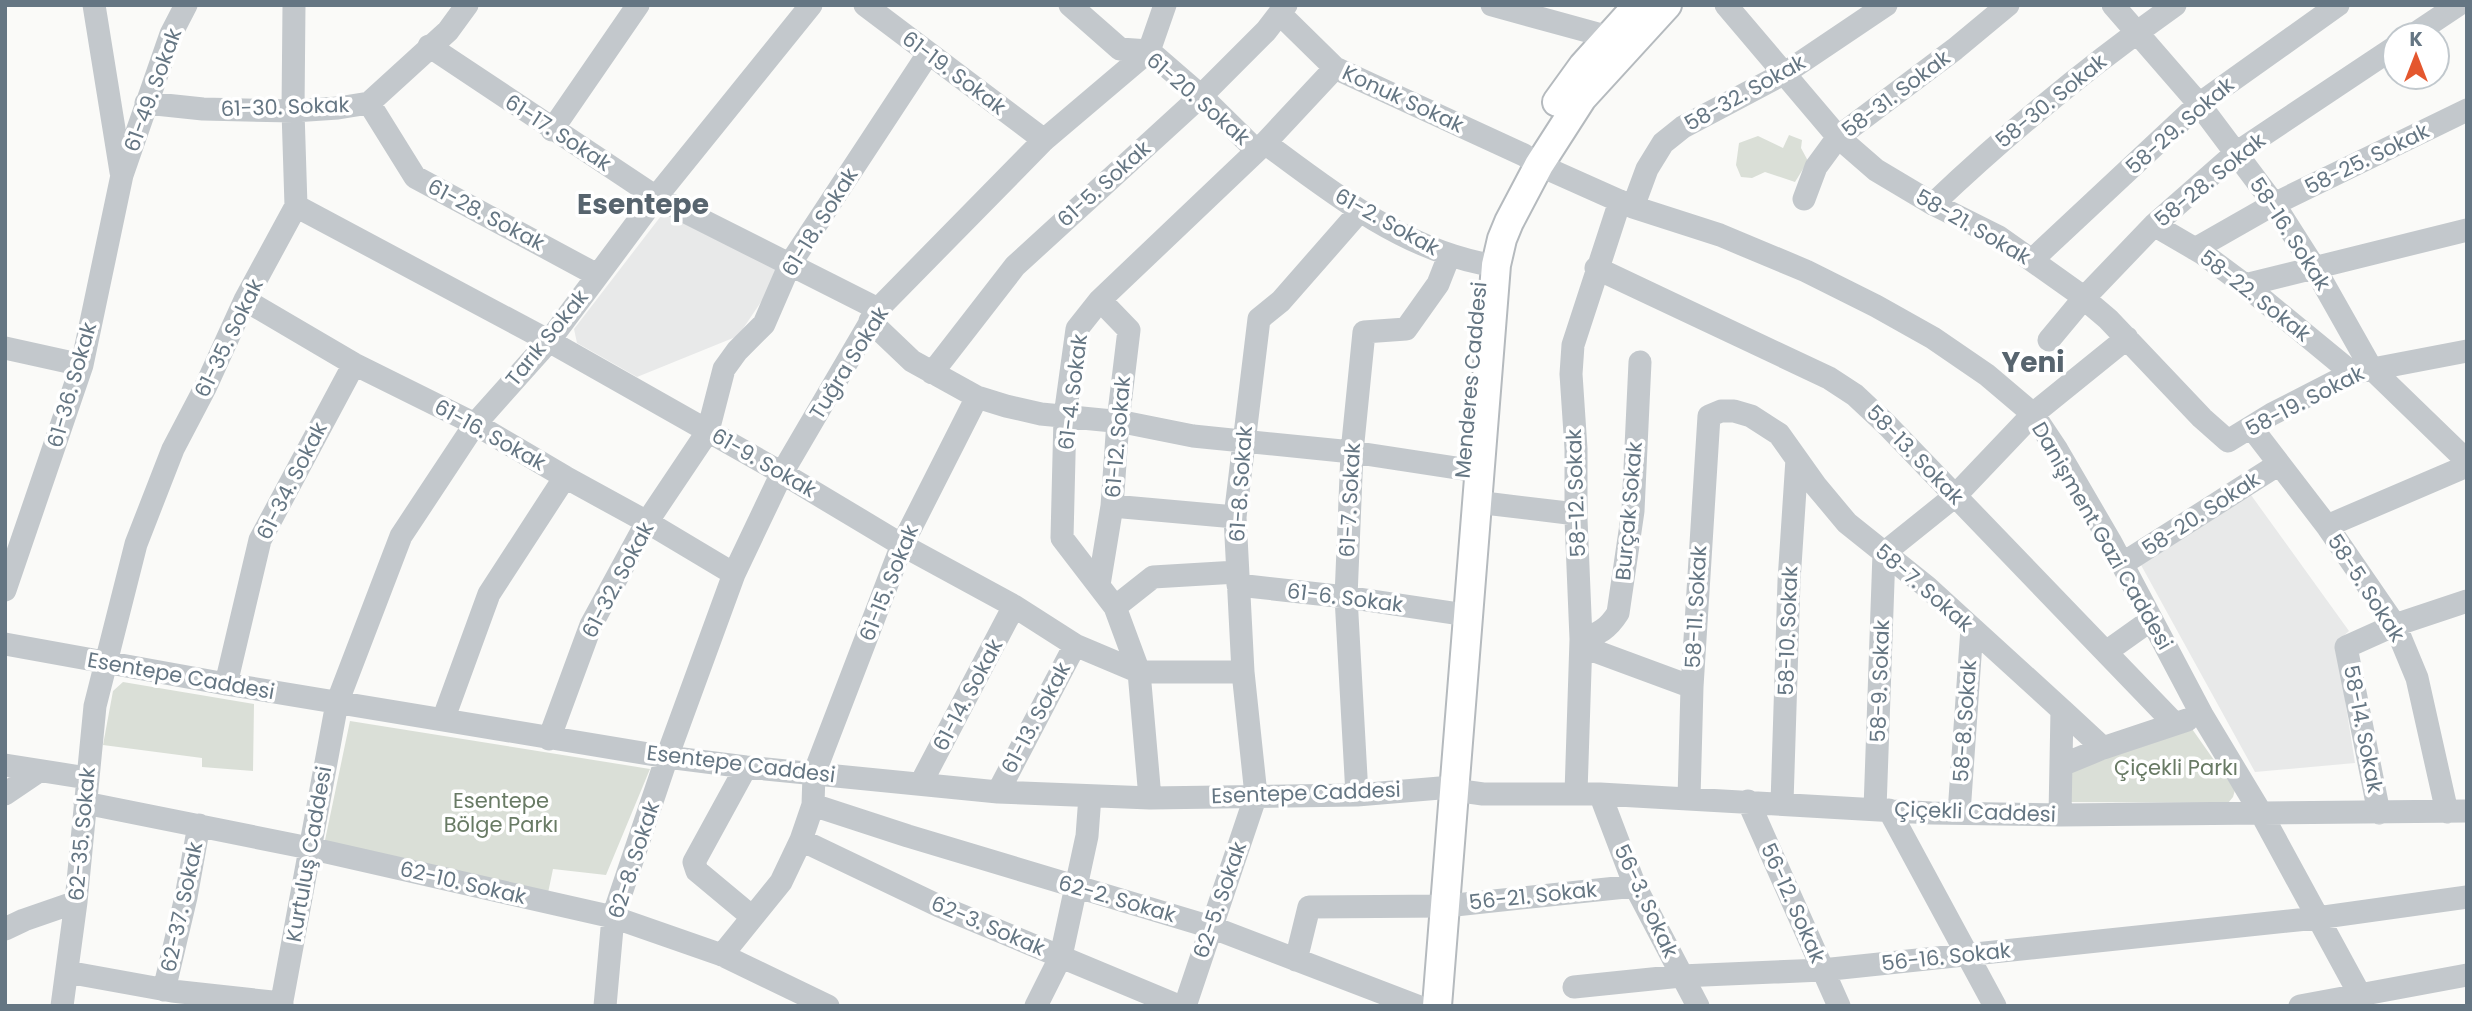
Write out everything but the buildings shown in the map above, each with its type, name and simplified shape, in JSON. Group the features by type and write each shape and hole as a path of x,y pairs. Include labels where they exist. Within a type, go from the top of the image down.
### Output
{"main road":[{"name":"Menderes Caddesi","path":"1447,796 1496,265 1502,239 1532,160 1565,89 1638,5"},
{"name":"Menderes Caddesi","path":"1447,796 1452,613 1480,263 1486,233 1493,214 1532,160 1582,98 1667,5"},
{"path":"1437,1006 1438,906 1447,796"},
{"path":"1418,1006 1438,906"}],"street":[{"path":"93,5 122,175"},
{"name":"61-49. Sokak","path":"122,175 171,34 186,5"},
{"path":"294,5 296,206"},
{"path":"552,130 638,5"},
{"name":"Tarık Sokak","path":"337,703 401,536 475,424 549,341 656,197 811,5"},
{"name":"61-19. Sokak","path":"865,5 1044,140"},
{"name":"61-20. Sokak","path":"1070,5 1120,49 1149,51 1261,147"},
{"path":"1149,51 1165,5"},
{"path":"1492,5 1609,37"},
{"name":"58-21. Sokak","path":"1726,5 1838,137 1875,170 1933,204 1999,237 2084,298 2228,441"},
{"name":"58-31. Sokak","path":"1804,199 1816,167 1838,137 1955,49 2008,5"},
{"name":"58-16. Sokak","path":"2113,5 2199,104 2274,204 2314,267 2361,370 2467,463"},
{"name":"58-30. Sokak","path":"1933,204 1990,150 2175,5"},
{"name":"58-29. Sokak","path":"2032,260 2199,104 2339,5"},
{"path":"2434,21 2458,5"},
{"name":"61-30. Sokak","path":"146,103 203,109 293,111 369,103 447,31 463,7"},
{"name":"58-32. Sokak","path":"1627,204 1663,143 1683,127 1785,73 1875,8"},
{"name":"Konuk Sokak","path":"1283,10 1335,68 1532,160"},
{"name":"61-5. Sokak","path":"932,373 1014,266 1200,96 1283,10"},
{"name":"61-17. Sokak","path":"429,46 656,197 790,264 874,315 912,361 977,397 1041,414 1118,421 1243,442 1352,453 1464,469"},
{"name":"Tuğra Sokak","path":"667,757 734,573 782,472 874,315 1044,140 1149,51"},
{"name":"61-18. Sokak","path":"708,431 724,369 737,351 764,324 790,264 928,54"},
{"name":"58-28. Sokak","path":"2049,340 2084,298 2154,225 2236,153 2381,56"},
{"name":"61-4. Sokak","path":"1150,798 1139,672 1115,607 1062,538 1065,416 1077,329 1100,300 1261,147 1335,68"},
{"name":"61-28. Sokak","path":"369,103 415,177 597,275"},
{"name":"58-25. Sokak","path":"2194,248 2274,204 2467,110"},
{"name":"61-2. Sokak","path":"1261,147 1359,212 1449,257 1480,263"},
{"name":"Danişment Gazi Caddesi","path":"1532,160 1627,204 1720,235 1806,271 1877,306 1933,338 1987,374 2032,414 2057,450 2122,564 2202,715 2261,813 2363,1000"},
{"name":"61-36. Sokak","path":"5,590 82,365 122,175"},
{"name":"58-12. Sokak","path":"1576,793 1581,643 1576,449 1571,374 1573,345 1596,268 1627,204"},
{"name":"61-35. Sokak","path":"106,663 136,544 173,449 205,388 245,300 296,206"},
{"name":"61-9. Sokak","path":"296,206 549,341 782,472 902,545 1014,606 1075,645 1139,672 1243,672"},
{"name":"61-8. Sokak","path":"1256,795 1243,672 1235,517 1259,319 1281,301 1359,212"},
{"name":"58-22. Sokak","path":"2154,225 2194,248 2361,370"},
{"path":"2245,285 2467,230"},
{"name":"61-7. Sokak","path":"1357,795 1346,597 1352,453 1364,332 1406,329 1438,284 1449,257"},
{"name":"58-13. Sokak","path":"1596,268 1781,353 1856,395 2174,723"},
{"name":"61-16. Sokak","path":"245,300 354,364 475,424 734,573"},
{"name":"61-12. Sokak","path":"1099,585 1112,506 1118,421 1129,330 1100,300"},
{"path":"1884,553 1955,496 2032,414 2127,338"},
{"path":"5,348 82,365"},
{"name":"58-19. Sokak","path":"2228,441 2361,370 2467,351"},
{"name":"Burçak Sokak","path":"1581,643 1611,626 1618,613 1633,511 1640,362"},
{"name":"61-34. Sokak","path":"226,684 260,540 354,364"},
{"name":"61-15. Sokak","path":"722,955 781,882 801,840 813,805 814,774 902,545 977,397"},
{"name":"58-7. Sokak","path":"1709,416 1721,411 1734,411 1751,416 1779,434 1847,523 1927,587 2103,748"},
{"name":"58-11. Sokak","path":"1689,798 1692,687 1709,416"},
{"name":"58-5. Sokak","path":"2251,427 2327,526 2395,625 2417,678 2457,812"},
{"name":"61-32. Sokak","path":"549,739 591,625 647,522 708,431"},
{"name":"58-10. Sokak","path":"1782,803 1789,581 1797,459"},
{"path":"2327,526 2467,463"},
{"name":"58-20. Sokak","path":"2122,564 2279,464"},
{"path":"443,720 489,594 565,477"},
{"path":"1476,502 1576,514"},
{"path":"1112,506 1235,517"},
{"name":"58-9. Sokak","path":"1882,810 1884,553"},
{"name":"61-6. Sokak","path":"1115,607 1153,577 1237,579 1452,613"},
{"name":"58-14. Sokak","path":"2379,813 2346,647 2395,625 2467,601"},
{"name":"61-14. Sokak","path":"921,783 1014,606"},
{"path":"2106,652 2151,620"},
{"name":"58-8. Sokak","path":"1959,813 1972,628"},
{"path":"1581,643 1692,687"},
{"name":"Esentepe Caddesi","path":"5,645 549,739 667,757 814,774 998,792 1150,798 1256,795 1447,796 1483,793"},
{"name":"61-13. Sokak","path":"998,792 1075,645"},
{"name":"62-35. Sokak","path":"62,1006 76,902 95,706 106,663"},
{"name":"Kurtuluş Caddesi","path":"282,1004 337,703"},
{"path":"2060,815 2062,710"},
{"path":"2062,765 2103,748 2202,715"},
{"name":"62-8. Sokak","path":"605,1006 613,917 667,757"},
{"path":"5,765 87,778"},
{"path":"746,767 694,862 697,872 751,916"},
{"path":"5,794 39,771"},
{"name":"Çiçekli Caddesi","path":"1483,793 1576,793 1882,810 2060,815 2457,812"},
{"name":"56-3. Sokak","path":"1600,794 1635,886 1698,1006"},
{"name":"62-5. Sokak","path":"1185,1006 1256,795"},
{"path":"1036,1006 1061,956 1087,836 1090,796"},
{"name":"56-12. Sokak","path":"1748,801 1839,1006"},
{"name":"62-10. Sokak","path":"85,803 309,848 613,917 722,955 828,1006"},
{"name":"62-2. Sokak","path":"813,805 1211,927 1418,1006"},
{"path":"1882,810 1969,954 1995,1006"},
{"name":"62-37. Sokak","path":"164,990 186,897 199,825"},
{"name":"62-3. Sokak","path":"801,840 939,906 1179,1006"},
{"name":"56-21. Sokak","path":"1296,960 1310,907 1438,906 1635,886"},
{"name":"56-16. Sokak","path":"1574,987 1681,976 1822,970 2317,918 2467,897"},
{"path":"5,929 76,902"},
{"path":"67,972 164,990 282,1004"},
{"path":"2300,1006 2363,1000 2467,975"}],"shaded area":[{"path":"664,212 782,271 738,336 637,377 577,343 574,329"},
{"path":"2251,495 2349,631 2336,643 2355,763 2255,772 2141,565"}],"green space":[{"path":"1789,135 1802,140 1801,148 1808,161 1795,182 1765,172 1752,178 1741,177 1736,165 1739,143 1758,136 1783,148"},
{"path":"123,682 254,704 253,771 202,767 202,758 103,745 113,691"},
{"name":"Esentepe Bölge Parkı","path":"350,721 650,769 606,875 553,869 548,893 324,845"},
{"name":"Çiçekli Parkı","path":"2190,726 2235,790 2228,803 2067,802 2071,765"}],"district":[{"name":"Esentepe","path":"643,204"},
{"name":"Yeni","path":"2033,362"}]}
